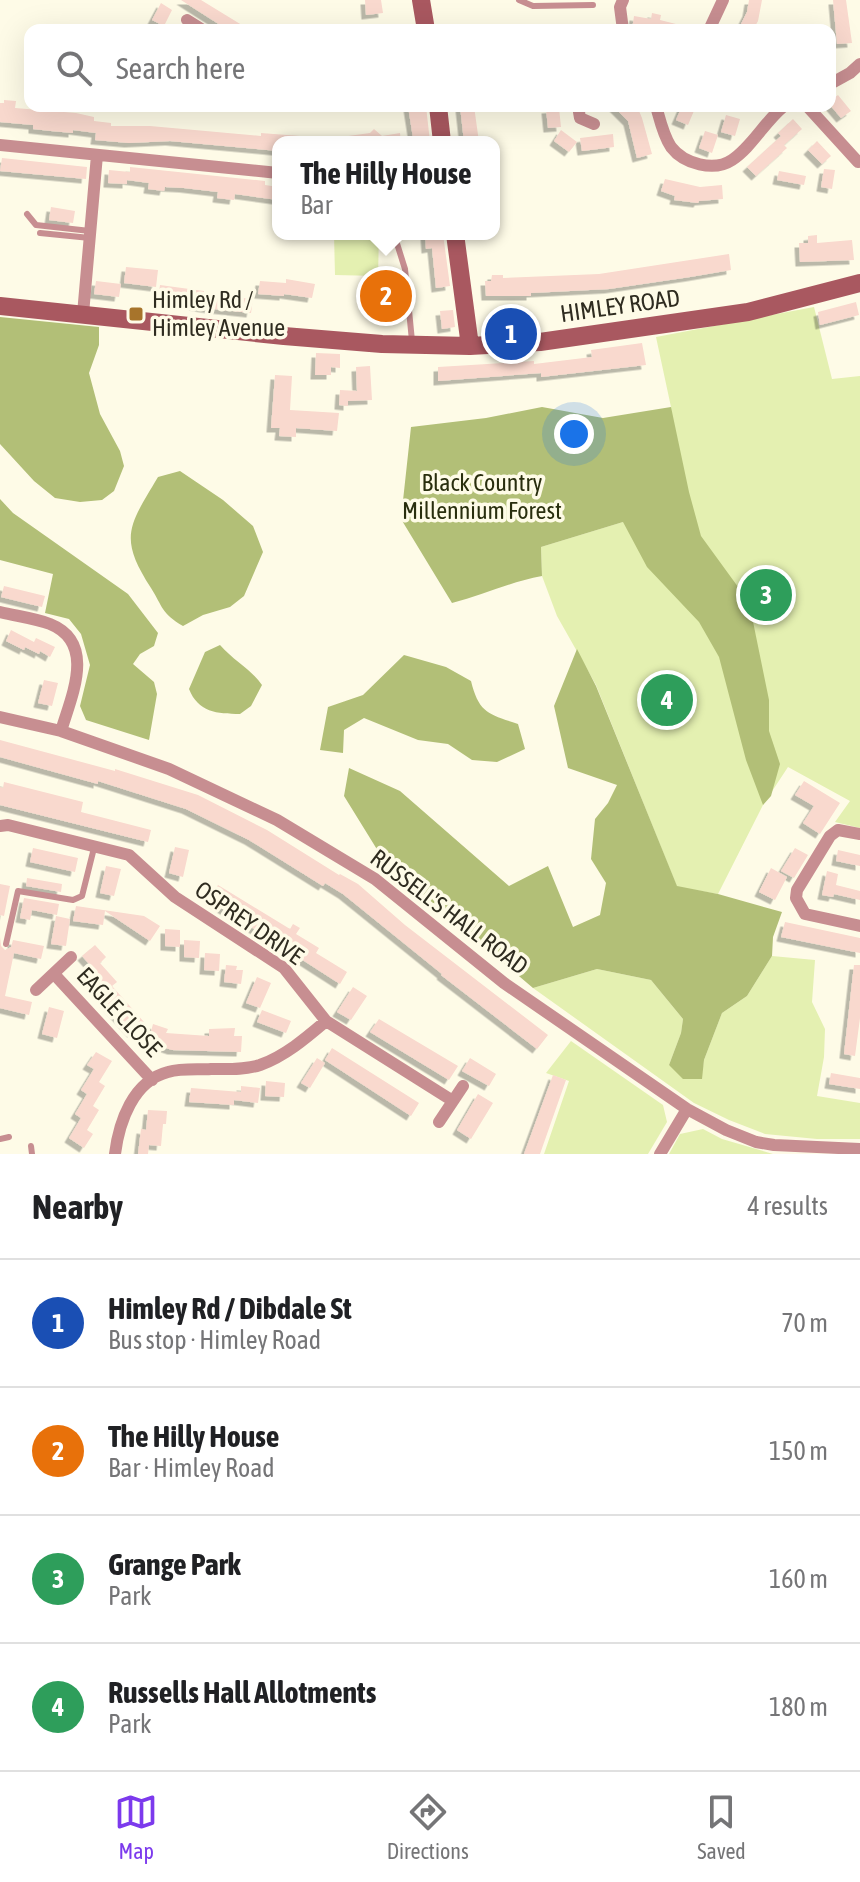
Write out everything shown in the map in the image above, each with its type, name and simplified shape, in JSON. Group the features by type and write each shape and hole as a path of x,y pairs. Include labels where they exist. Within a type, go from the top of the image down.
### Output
{"main road":[{"path":"421,0 425,24"},
{"path":"439,112 441,136"},
{"path":"456,240 470,346"},
{"name":"HIMLEY ROAD","path":"0,306 284,336 470,346 540,342 748,312 860,283"}],"street":[{"path":"622,24 620,7 623,0"},
{"path":"712,24 723,0"},
{"path":"187,20 193,24"},
{"path":"836,81 860,64"},
{"path":"579,112 580,118 594,124"},
{"path":"658,112 664,133 680,156 701,165 714,166 734,160 778,112"},
{"path":"812,112 858,162"},
{"path":"0,145 272,172"},
{"path":"83,314 97,155"},
{"path":"0,612 51,625 70,638 75,647 77,678 61,731"},
{"name":"RUSSELL'S HALL ROAD","path":"0,717 61,731 169,769 277,820 363,871 504,983 687,1109 756,1142 860,1149"},
{"name":"OSPREY DRIVE","path":"0,826 8,825 95,844 137,859 175,897 284,968 326,1021 453,1101"},
{"path":"860,834 838,830 830,836 797,890 796,898 805,914 860,926"},
{"name":"EAGLE CLOSE","path":"36,990 71,957"},
{"name":"EAGLE CLOSE","path":"54,974 152,1080"},
{"path":"115,1154 123,1119 132,1100 141,1087 152,1080 166,1072 259,1066 284,1054 326,1021"},
{"path":"439,1122 463,1086"},
{"path":"660,1154 687,1109"}],"lane":[{"path":"519,0 533,6 593,5"},
{"path":"27,214 36,225 90,235"},
{"path":"40,233 90,235"},
{"path":"396,240 405,269 412,345"},
{"path":"6,944 18,891 73,900 82,896 95,844"},
{"path":"0,1139 9,1137"}],"green space":[{"path":"334,240 379,240 378,276 335,275"},
{"path":"814,307 832,379 860,376 860,828 835,822 850,801 788,767 763,805 718,894 677,887 596,685 557,616 542,576 541,547 623,522 671,407 656,337"},
{"path":"0,317 99,327 99,345 89,373 100,414 120,451 124,466 114,491 102,500 80,502 55,498 34,481 0,444"},
{"name":"Black Country Millennium Forest","path":"542,407 603,418 671,407 701,536 749,602 769,700 769,731 780,764 771,796 763,805 746,760 719,657 699,622 647,567 623,522 541,547 542,576 452,603 401,519 411,427 486,418"},
{"path":"180,471 223,500 253,526 263,552 244,596 230,607 203,615 183,626 163,609 141,571 131,543 134,520 158,477"},
{"path":"0,499 13,513 128,594 158,633 154,646 140,654 133,664 154,682 157,694 149,740 86,720 80,706 90,665 81,634 69,619 45,613 53,574 0,560"},
{"path":"220,645 262,685 251,706 240,714 209,710 198,703 189,689 205,652"},
{"path":"577,649 596,686 677,886 782,912 773,937 772,956 747,996 722,1013 704,1060 702,1079 683,1079 669,1065 683,1019 651,980 597,969 533,988 426,897 378,851 344,796 349,768 400,791 509,886 548,866 573,927 600,915 606,883 591,859 595,819 617,785 568,768 554,706"},
{"path":"404,655 446,667 471,681 486,711 518,724 525,749 497,762 472,760 448,744 418,740 364,718 344,730 343,753 320,750 328,707 363,695"},
{"path":"772,956 815,960 812,1002 825,1029 817,1096 860,1103 860,1139 765,1134 729,1120 694,1103 533,988 597,969 651,980 683,1019 669,1065 701,1079 704,1060 722,1013 747,996"},
{"path":"571,1041 663,1105 667,1122 648,1154 544,1154 569,1081 546,1073"},
{"path":"703,1129 722,1139 773,1154 669,1154 680,1134"}],"building":[{"path":"181,0 201,0 240,24 219,24"},
{"path":"365,0 381,0 383,13 366,15"},
{"path":"749,0 762,0 756,24 741,24"},
{"path":"833,0 846,0 852,43 837,44"},
{"path":"161,3 172,10 165,24 152,20"},
{"path":"652,13 661,15 660,20 676,24 633,24 634,16 651,19"},
{"path":"838,95 851,111 841,118 836,112"},
{"path":"4,100 16,101 15,108 24,109 24,112 76,113 94,117 94,121 111,123 111,126 300,136 272,136 272,150 170,141 129,143 95,140 96,133 33,129 33,125 0,122 0,103"},
{"path":"409,112 427,112 429,136 413,136"},
{"path":"461,112 475,112 478,136 463,136"},
{"path":"546,112 559,112 561,127 548,128"},
{"path":"619,112 640,112 652,154 637,158 628,121"},
{"path":"679,112 693,112 688,125 676,120"},
{"path":"726,115 740,119 735,136 721,132"},
{"path":"793,119 802,129 784,145 787,148 756,176 747,167 781,136 778,133"},
{"path":"374,129 382,136 348,136 370,133"},
{"path":"561,130 577,142 569,152 554,141"},
{"path":"705,131 718,135 712,153 699,148"},
{"path":"613,134 614,147 582,151 580,138"},
{"path":"817,141 831,156 822,164 808,150"},
{"path":"2,158 87,167 86,179 0,171"},
{"path":"130,167 265,181 265,185 272,186 272,199 235,194 234,200 217,198 218,192 165,187 164,191 148,189 149,183 127,180 127,184 108,183 109,170 130,172"},
{"path":"824,169 835,170 832,189 821,187"},
{"path":"779,171 806,176 804,185 777,180"},
{"path":"665,179 700,187 722,185 723,199 698,203 674,200 675,196 661,191"},
{"path":"51,207 75,211 73,223 49,220"},
{"path":"817,235 817,243 852,240 854,260 800,262 799,243 808,243 808,236"},
{"path":"425,240 444,240 450,286 436,288 432,248 426,249"},
{"path":"729,254 731,270 609,289 531,293 531,296 486,296 485,281 491,281 492,275 503,275 503,278 599,274"},
{"path":"126,267 158,270 156,287 124,283"},
{"path":"379,270 399,272 396,304 362,300 364,283 377,284"},
{"path":"286,279 315,284 312,298 258,294 260,281 286,283"},
{"path":"96,281 121,284 119,297 94,294"},
{"path":"160,285 253,299 251,313 158,299"},
{"path":"856,302 859,315 820,325 818,312"},
{"path":"453,310 455,327 442,329 440,311"},
{"path":"642,343 646,365 541,377 541,373 438,381 438,367 534,361 534,364 592,357 591,350"},
{"path":"316,353 340,354 340,368 331,367 331,375 315,375"},
{"path":"370,366 372,400 348,401 348,406 339,405 340,390 357,391 356,367"},
{"path":"275,375 292,376 290,410 339,413 337,431 296,428 296,437 279,436 280,428 271,428"},
{"path":"4,586 45,596 42,607 1,597"},
{"path":"11,630 34,642 36,638 55,647 50,657 6,641"},
{"path":"44,680 58,683 52,706 38,703"},
{"path":"0,740 115,769 198,795 267,830 358,884 405,925 548,1035 537,1049 343,894 325,883 323,886 249,840 186,809 98,781 98,784 0,757"},
{"path":"804,781 840,803 820,834 803,823 814,806 795,795"},
{"path":"4,782 83,802 81,812 151,830 148,842 0,805 0,787 3,788"},
{"path":"175,847 189,850 183,877 169,873"},
{"path":"33,848 78,858 75,872 30,862"},
{"path":"795,848 808,855 794,878 781,871"},
{"path":"838,850 860,855 860,866 836,861"},
{"path":"106,866 121,869 114,896 100,893"},
{"path":"771,868 787,877 775,900 759,892"},
{"path":"827,871 838,874 836,885 860,891 860,900 834,894 833,897 822,895"},
{"path":"27,878 62,884 61,892 26,886"},
{"path":"0,884 10,886 4,916 0,915"},
{"path":"218,885 290,929 293,924 300,928 296,934 319,948 316,953 347,972 340,984 209,900"},
{"path":"24,898 59,904 57,915 32,910 30,920 20,918"},
{"path":"76,906 144,916 160,926 150,941 105,911 103,925 73,921"},
{"path":"56,916 70,919 66,946 51,944"},
{"path":"785,922 860,938 860,953 781,937"},
{"path":"165,929 180,930 180,947 165,946"},
{"path":"0,937 5,950 11,947 13,940 44,946 41,959 14,953 5,996 32,1002 29,1015 0,1008"},
{"path":"184,940 200,941 199,958 184,957"},
{"path":"95,945 106,957 100,963 117,982 112,986 144,1022 132,1033 104,1002 110,997 93,978 98,974 82,956"},
{"path":"205,953 220,954 219,971 204,970"},
{"path":"226,965 243,970 241,984 224,982"},
{"path":"854,965 860,965 860,1018 855,1056 844,1054"},
{"path":"257,977 271,983 260,1008 246,1003"},
{"path":"353,987 367,996 351,1020 337,1012"},
{"path":"49,1007 64,1011 57,1038 42,1034"},
{"path":"262,1010 291,1021 286,1033 257,1022"},
{"path":"379,1019 458,1066 449,1080 370,1032"},
{"path":"153,1024 168,1029 166,1033 209,1036 209,1029 235,1028 234,1036 242,1036 241,1052 172,1050 148,1042"},
{"path":"332,1048 419,1103 411,1116 325,1060"},
{"path":"96,1052 112,1061 99,1082 105,1086 93,1106 99,1110 87,1130 93,1134 84,1148 69,1138 81,1118 75,1114 87,1094 81,1090 94,1069 87,1065"},
{"path":"317,1058 325,1063 310,1088 301,1083"},
{"path":"470,1058 496,1074 489,1086 462,1071"},
{"path":"831,1073 860,1078 860,1089 829,1084"},
{"path":"553,1075 566,1080 540,1154 524,1154"},
{"path":"266,1081 285,1083 284,1097 265,1096"},
{"path":"241,1086 260,1088 258,1103 234,1100 234,1105 189,1102 191,1088 241,1092"},
{"path":"478,1094 493,1103 471,1139 457,1130"},
{"path":"148,1110 167,1111 161,1146 149,1145 148,1154 138,1154 141,1129 146,1130"}],"place":[{"name":"The Hilly House","path":"386,296"},
{"name":"Himley Rd / Himley Avenue","path":"136,314"},
{"name":"Himley Rd / Dibdale St","path":"511,334"},
{"name":"Grange Park","path":"766,595"},
{"name":"Russells Hall Allotments","path":"667,700"}]}
